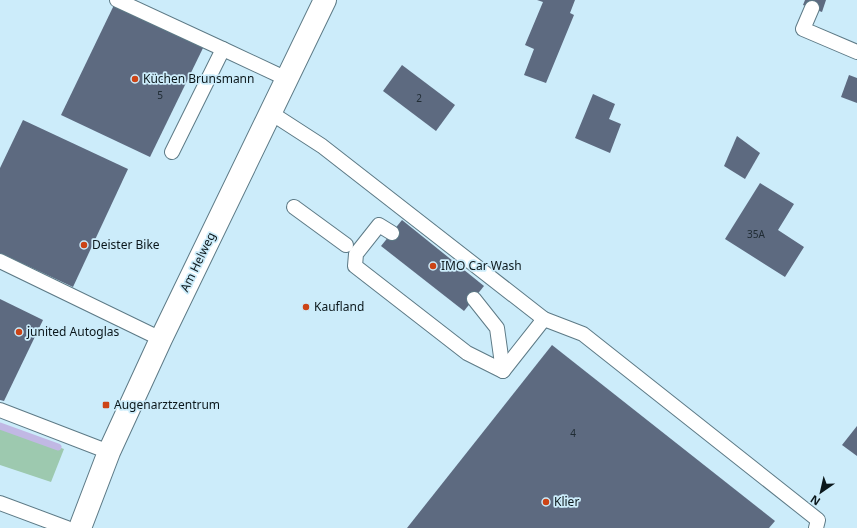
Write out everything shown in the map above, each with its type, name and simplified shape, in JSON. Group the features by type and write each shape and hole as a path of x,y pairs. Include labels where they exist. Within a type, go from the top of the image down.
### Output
{"main road":[{"name":"Am Helweg","path":"80,528 109,452 161,339 325,0"}],"lane":[{"path":"117,0 287,79"},
{"path":"812,8 804,29 857,52"},
{"path":"172,152 223,49"},
{"path":"271,113 322,146 544,319 583,334 818,520 816,528"},
{"path":"294,207 346,245"},
{"path":"392,233 379,225 356,254 355,266 467,353 503,372"},
{"path":"0,261 161,339"},
{"path":"474,299 497,328 503,372"},
{"path":"503,372 544,319"},
{"path":"0,410 109,452"},
{"path":"0,503 67,528"}],"green space":[{"path":"0,425 64,449 51,482 0,465"}],"building":[{"path":"537,0 575,0 570,13 574,15 546,83 524,75 534,49 525,45 543,2"},
{"path":"805,0 826,0 822,12 803,5"},
{"path":"114,5 203,48 150,157 61,115"},
{"path":"402,65 455,105 436,131 383,91"},
{"path":"849,75 857,78 857,103 841,97"},
{"path":"593,94 615,104 609,119 621,124 610,153 575,138"},
{"path":"23,120 128,169 73,287 0,253 0,168"},
{"path":"737,136 760,153 745,179 724,166"},
{"path":"760,183 794,204 778,230 804,247 785,277 725,239"},
{"name":"IMO Car Wash","path":"402,220 484,286 464,311 381,246"},
{"path":"0,299 43,320 4,401 0,400"},
{"path":"552,345 775,521 769,528 407,528"},
{"path":"857,426 857,456 842,445"}],"waterway":[{"path":"0,426 58,447"}],"place":[{"name":"Küchen Brunsmann","path":"135,79"},
{"name":"Deister Bike","path":"84,245"},
{"name":"IMO Car Wash","path":"433,266"},
{"name":"Kaufland","path":"306,307"},
{"name":"junited Autoglas","path":"19,332"},
{"name":"Augenarztzentrum","path":"106,405"},
{"name":"Klier","path":"546,502"}]}
